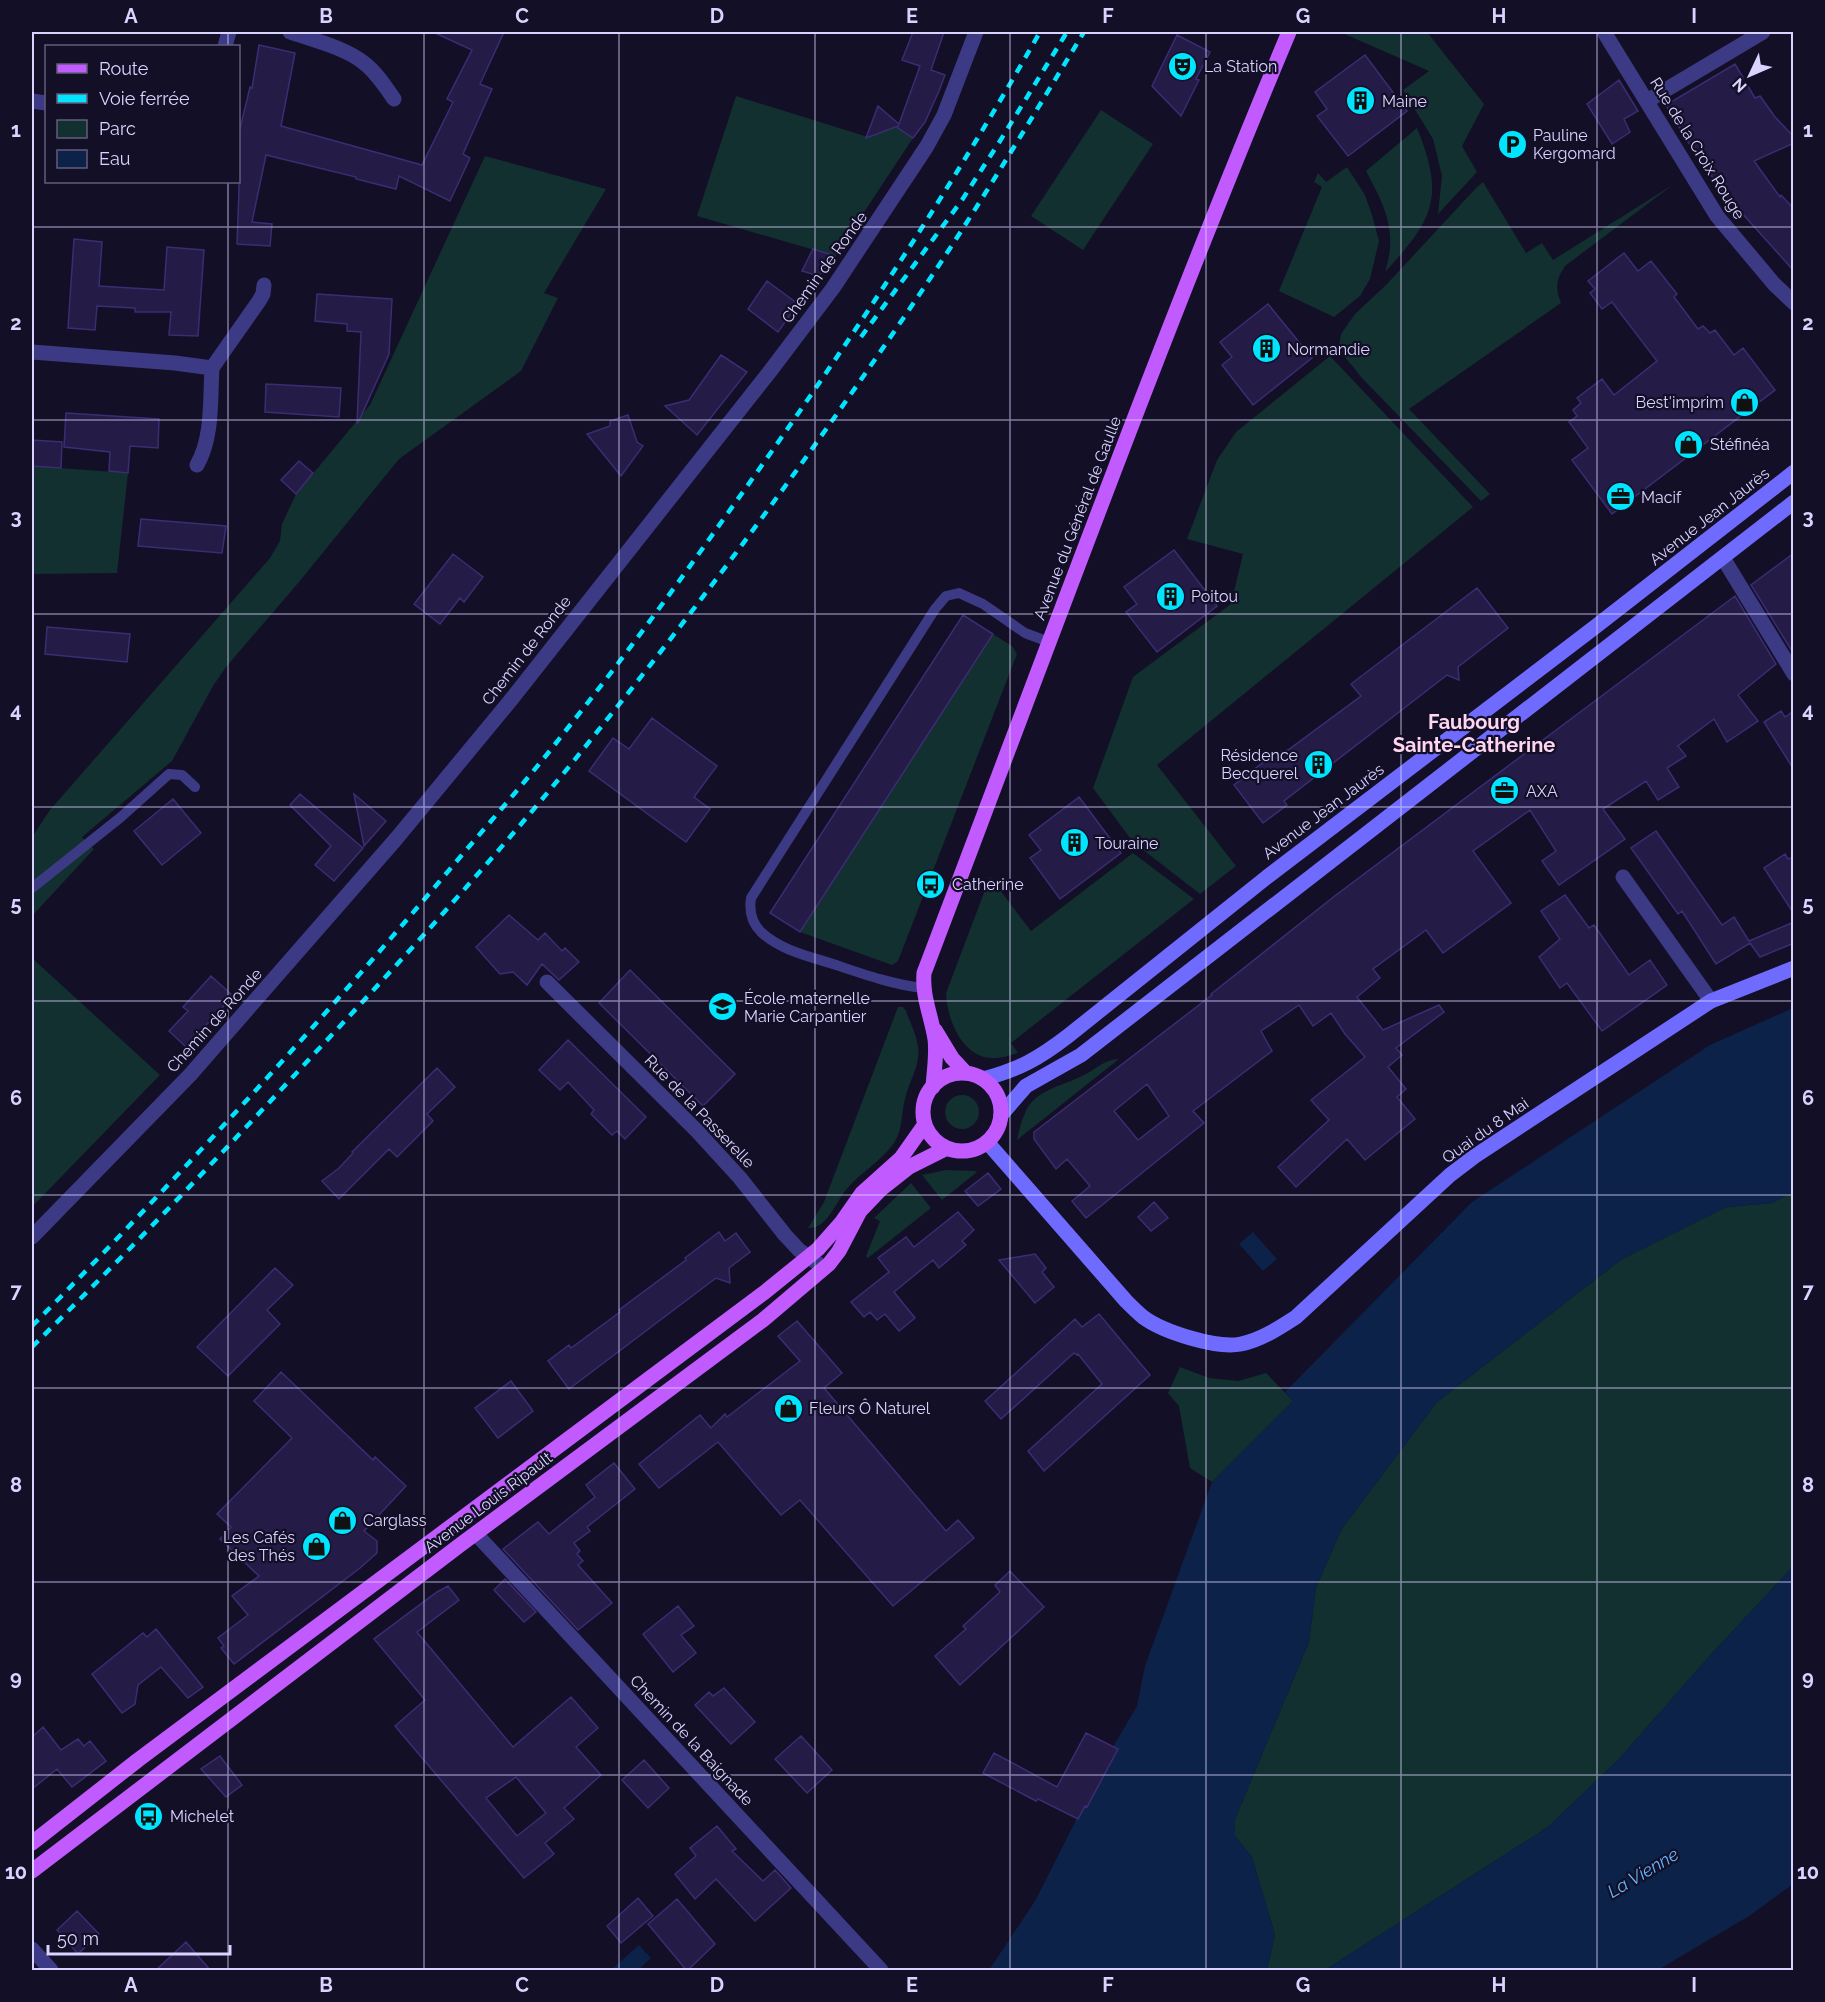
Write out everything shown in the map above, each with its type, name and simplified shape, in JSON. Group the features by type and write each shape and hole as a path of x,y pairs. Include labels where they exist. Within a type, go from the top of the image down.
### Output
{"main road":[{"name":"Avenue du Général de Gaulle","path":"933,1087 936,1060 935,1040 922,988 924,973 1215,210 1289,32"},
{"name":"Avenue Jean Jaurès","path":"983,1079 1016,1069 1049,1051 1285,862 1570,646 1794,472"},
{"path":"1001,1115 999,1098 990,1084 983,1079 966,1074 954,1074 942,1079 933,1087 924,1104 925,1124 933,1138 947,1148 968,1151 987,1142 994,1135 1001,1115 1026,1086 1081,1055 1794,502"},
{"name":"Quai du 8 Mai","path":"987,1142 1126,1301 1144,1318 1194,1339 1218,1344 1240,1344 1272,1333 1296,1317 1467,1162 1711,1001 1794,968"},
{"name":"Avenue du Général de Gaulle","path":"930,1022 952,1058 966,1074"},
{"name":"Avenue Louis Ripault","path":"32,1843 138,1760 513,1482 809,1257 830,1237 862,1192 901,1158 925,1124"},
{"name":"Avenue Louis Ripault","path":"32,1870 763,1320 824,1269 839,1251 860,1211 869,1200 909,1167 947,1148"}],"street":[{"path":"290,32 354,56 379,78 394,99"},
{"name":"Chemin de Ronde","path":"32,1237 190,1075 396,839 510,701 771,370 833,288 927,146 944,115 976,32"},
{"name":"Rue de la Croix Rouge","path":"1604,32 1717,216 1774,284 1794,303"},
{"path":"1647,101 1763,32"},
{"path":"197,465 204,453 207,440 212,368 259,301 264,285"},
{"path":"32,352 212,368"},
{"path":"1723,558 1794,674"},
{"path":"1623,877 1711,1001"},
{"name":"Rue de la Passerelle","path":"548,982 697,1131 740,1178 799,1250 824,1269"},
{"name":"Chemin de la Baignade","path":"476,1534 881,1971"},
{"path":"32,1949 51,1971"}],"lane":[{"path":"922,988 891,983 795,952 772,940 759,930 753,920 749,910 751,898 935,609 946,596 959,593 983,604 1025,633 1049,642"},
{"path":"32,888 121,818 169,774 182,775 195,787"}],"green space":[{"path":"1340,32 1427,32 1484,104 1462,146 1477,172 1438,214 1442,176 1433,139 1403,90 1429,71"},
{"path":"736,96 868,137 906,124 904,132 913,138 835,256 697,216"},
{"path":"1101,110 1153,144 1083,250 1031,216"},
{"path":"1417,128 1431,172 1430,206 1415,237 1385,272 1390,244 1388,220 1366,171"},
{"path":"485,156 606,189 544,293 558,298 521,371 399,459 226,667 213,686 172,761 82,837 94,849 32,916 32,837 50,810 270,558 280,541 282,524 296,494 370,405"},
{"path":"1347,167 1365,195 1379,241 1370,279 1360,296 1334,317 1279,291 1322,187 1314,182 1318,173 1326,182"},
{"path":"1483,182 1526,253 1542,243 1553,260 1674,184 1565,266 1557,284 1561,303 1409,409 1490,494 1481,501 1362,378 1339,346 1341,334 1355,314 1386,285"},
{"path":"1330,356 1473,507 1157,765 1236,866 1200,894 1133,842 1093,788 1133,677 1231,604 1243,554 1187,539 1217,460 1236,432"},
{"path":"32,466 128,473 117,573 32,574"},
{"path":"993,634 1012,646 1017,654 898,961 892,965 800,932"},
{"path":"1133,853 1194,899 1011,1043 1018,1053 995,1058 984,1057 974,1052 959,1036 954,1026 946,993 990,877 1031,931"},
{"path":"32,958 160,1075 32,1207"},
{"path":"898,1007 903,1007 906,1011 916,1037 918,1053 897,1138 883,1156 845,1191 830,1215 815,1227 808,1228 824,1202"},
{"path":"1119,1059 1017,1140 1024,1116 1035,1099 1104,1063"},
{"path":"962,1095 974,1100 979,1112 974,1124 962,1129 950,1124 945,1112 950,1100"},
{"path":"946,1170 977,1172 942,1200 922,1175"},
{"path":"911,1183 931,1208 868,1258 866,1256 880,1221 874,1218"},
{"path":"1793,1192 1794,1563 1789,1571 1714,1651 1618,1760 1548,1827 1325,1970 1267,1970 1275,1935 1252,1857 1235,1836 1235,1819 1309,1642 1316,1588 1341,1530 1437,1402 1622,1259 1726,1207 1772,1203"},
{"path":"1180,1367 1209,1378 1238,1381 1266,1373 1293,1401 1212,1482 1190,1468 1179,1406 1168,1393"}],"water":[{"path":"1793,1008 1793,1192 1772,1203 1726,1207 1622,1259 1437,1402 1341,1530 1316,1588 1309,1642 1235,1819 1235,1836 1252,1857 1275,1935 1267,1970 989,1970 1035,1901 1113,1747 1137,1706 1145,1666 1212,1482 1293,1401 1285,1392 1472,1202 1710,1045"},
{"path":"1253,1232 1277,1259 1263,1271 1239,1244"},
{"name":"La Vienne","path":"1793,1563 1793,1884 1749,1916 1658,1970 1325,1970 1548,1827 1618,1760 1714,1651 1789,1571"},
{"path":"639,1945 651,1958 638,1970 612,1969"}],"building":[{"path":"433,32 504,32 480,84 492,89 463,154 470,158 450,201 399,176 396,189 266,155 252,222 272,224 270,246 237,244 240,129 250,87 252,88 259,45 295,53 281,126 422,165 453,102 447,99 472,50"},
{"path":"913,32 944,32 931,70 945,75 939,91 925,122 913,138 898,126 866,138 878,106 899,124 920,66 902,60"},
{"path":"1177,35 1210,52 1181,116 1152,86"},
{"name":"Maine","path":"1365,55 1407,111 1348,156 1317,116 1327,109 1315,92"},
{"path":"1735,64 1755,98 1760,96 1775,117 1794,137 1794,143 1754,161 1780,197 1781,195 1794,209 1794,271 1722,191 1666,105"},
{"path":"1619,80 1638,111 1624,119 1630,132 1612,144 1587,104"},
{"path":"74,239 102,242 99,286 164,290 167,247 204,250 198,336 169,335 171,312 135,312 135,308 97,306 95,330 68,328"},
{"path":"813,249 835,256 819,276 802,271"},
{"path":"1624,253 1638,271 1651,261 1677,294 1674,297 1698,329 1703,326 1710,333 1715,330 1734,355 1743,348 1775,390 1612,514 1572,460 1588,448 1569,422 1577,416 1573,410 1581,403 1577,398 1602,379 1614,395 1657,361 1612,302 1602,309 1590,293 1595,289 1588,281"},
{"path":"767,281 798,304 778,332 748,309"},
{"path":"317,294 392,299 389,354 358,423 361,332 347,331 347,324 315,321"},
{"name":"Normandie","path":"1268,304 1312,358 1253,405 1222,365 1232,357 1220,342"},
{"path":"721,355 747,372 697,435 665,406 689,400"},
{"path":"266,384 341,388 339,417 265,412"},
{"path":"66,413 159,419 158,448 130,446 128,473 109,471 110,452 64,447"},
{"path":"628,415 637,442 643,446 621,476 587,434 610,426 610,421"},
{"path":"32,440 62,442 61,468 32,466"},
{"path":"299,461 313,473 296,494 281,480"},
{"path":"141,519 226,526 222,553 138,546"},
{"name":"Poitou","path":"1174,550 1217,606 1157,652 1126,612 1137,604 1124,587"},
{"path":"1794,553 1794,650 1792,651 1751,585"},
{"path":"453,554 483,577 464,602 460,598 440,624 414,604"},
{"path":"1477,588 1508,628 1458,667 1459,680 1447,675 1284,801 1287,805 1263,823 1234,785 1275,753 1288,750 1361,696 1351,684"},
{"path":"1735,596 1776,664 1738,695 1758,721 1727,742 1714,719 1678,746 1686,756 1667,768 1679,787 1658,800 1646,781 1603,809 1625,839 1559,885 1542,861 1556,851 1530,810 1473,851 1511,903 1443,953 1426,930 1373,969 1380,978 1357,997 1383,1030 1439,1005 1444,1012 1396,1048 1402,1055 1388,1067 1406,1089 1397,1097 1415,1119 1365,1160 1347,1139 1296,1187 1278,1167 1329,1120 1311,1100 1365,1057 1331,1013 1313,1026 1299,1005 1261,1031 1272,1051 1193,1111 1204,1123 1086,1218 1072,1201 1090,1186 1067,1159 1056,1169 1034,1139 1034,1132 1212,995 1336,895","holes":["1147,1084 1169,1116 1138,1140 1114,1111"]},
{"path":"963,615 993,634 800,932 770,913"},
{"path":"47,627 130,634 127,662 45,654"},
{"path":"1781,711 1785,717 1794,711 1794,770 1764,722"},
{"path":"652,718 717,766 694,797 710,809 686,842 589,771 613,738 629,749"},
{"path":"300,794 363,848 334,881 315,865 331,846 290,805"},
{"path":"354,794 386,821 364,846"},
{"name":"Touraine","path":"1079,797 1121,853 1060,899 1030,858 1041,850 1029,835"},
{"path":"173,799 201,833 162,865 134,831"},
{"path":"1656,831 1722,925 1734,917 1749,941 1794,922 1794,943 1760,957 1750,943 1716,964 1682,911 1678,914 1631,848"},
{"path":"1785,854 1788,859 1794,857 1794,914 1764,868"},
{"path":"1565,895 1589,928 1594,925 1629,975 1650,960 1667,985 1602,1031 1567,983 1560,988 1539,957 1560,939 1541,911"},
{"path":"509,915 538,940 545,933 562,951 565,948 579,962 559,980 542,964 527,985 513,972 500,974 476,947"},
{"path":"630,970 735,1074 703,1106 599,1003"},
{"path":"211,976 233,996 186,1047 169,1031 188,1011 183,1007"},
{"path":"568,1040 646,1117 625,1139 617,1131 612,1135 591,1114 594,1110 568,1082 560,1090 539,1070"},
{"path":"437,1068 455,1087 427,1114 433,1121 397,1157 389,1149 339,1199 322,1181 339,1168 352,1152"},
{"path":"988,1173 1001,1189 978,1206 965,1191"},
{"path":"1154,1202 1168,1218 1151,1231 1138,1217"},
{"path":"958,1212 974,1230 962,1241 966,1245 939,1268 933,1260 894,1292 915,1318 899,1331 885,1314 877,1320 870,1312 864,1317 851,1302 889,1272 878,1258 906,1237 914,1247"},
{"path":"719,1232 725,1241 736,1233 750,1252 729,1268 730,1283 716,1278 569,1389 548,1361 569,1345 571,1348 620,1312 619,1310"},
{"path":"1035,1254 1046,1268 1042,1272 1054,1287 1035,1303 999,1260"},
{"path":"275,1268 293,1285 267,1310 280,1324 228,1376 197,1347"},
{"path":"1099,1314 1150,1375 1044,1471 1028,1451 1102,1384 1078,1354 1074,1353 1001,1419 985,1401 1075,1319 1082,1327"},
{"path":"797,1321 842,1373 824,1388 946,1531 958,1520 974,1538 893,1606 800,1500 781,1515 718,1442 659,1488 639,1464 700,1415 711,1428 725,1414 727,1417 800,1361 778,1336"},
{"path":"281,1372 373,1460 375,1457 406,1486 364,1531 377,1541 377,1553 234,1664 221,1648 224,1646 218,1638 248,1615 232,1596 259,1576 220,1539 231,1527 217,1514 292,1438 254,1401"},
{"path":"511,1381 533,1411 498,1438 475,1408"},
{"path":"614,1463 635,1489 587,1527 590,1531 574,1543 580,1551 577,1554 583,1561 578,1565 612,1603 578,1630 503,1549 538,1522 549,1534 595,1497 586,1485"},
{"path":"1010,1571 1044,1607 960,1685 935,1656 966,1629 963,1626 1000,1592 995,1585"},
{"path":"505,1579 536,1612 524,1622 494,1590"},
{"path":"448,1586 459,1600 417,1632 513,1747 571,1697 598,1728 576,1747 601,1775 564,1808 574,1819 545,1843 554,1854 524,1878 395,1726 425,1700 374,1639","holes":["516,1777 546,1813 517,1836 486,1798"]},
{"path":"678,1606 694,1626 681,1635 696,1653 673,1672 643,1634"},
{"path":"156,1629 203,1687 188,1698 161,1667 138,1685 135,1704 122,1713 92,1674 143,1633 147,1637"},
{"path":"724,1688 755,1722 731,1744 695,1705 709,1692 713,1696"},
{"path":"43,1727 61,1750 78,1739 84,1746 90,1741 106,1761 72,1787 57,1769 32,1789 32,1737"},
{"path":"1086,1733 1118,1749 1087,1807 1085,1806 1078,1819 1038,1799 1036,1801 983,1773 994,1753 1057,1787"},
{"path":"801,1736 832,1770 807,1793 775,1759"},
{"path":"220,1756 242,1785 226,1797 201,1769"},
{"path":"644,1760 669,1788 648,1808 622,1780"},
{"path":"717,1826 736,1849 732,1851 763,1881 775,1870 791,1888 755,1921 716,1879 695,1899 675,1874 696,1856 690,1848"},
{"path":"638,1898 653,1916 621,1943 607,1926"},
{"path":"677,1899 715,1944 687,1971 648,1924"},
{"path":"77,1911 99,1934 78,1954 57,1930"},
{"path":"186,1942 211,1971 155,1971"}],"railway":[{"path":"32,1326 143,1212 304,1037 515,793 587,703 706,544 849,339 967,156 1040,32"},
{"path":"861,337 962,200 1067,32"},
{"path":"32,1347 210,1166 389,973 500,849 571,765 726,566 880,352 960,232 1084,32"}],"place":[{"name":"La Station","path":"1183,66"},
{"name":"Maine","path":"1361,101"},
{"name":"Pauline Kergomard","path":"1512,144"},
{"name":"Normandie","path":"1266,349"},
{"name":"Best'imprim","path":"1745,402"},
{"name":"Stéfinéa","path":"1689,444"},
{"name":"Macif","path":"1620,497"},
{"name":"Poitou","path":"1170,596"},
{"name":"Résidence Becquerel","path":"1319,764"},
{"name":"AXA","path":"1505,791"},
{"name":"Touraine","path":"1074,843"},
{"name":"Catherine","path":"931,884"},
{"name":"École maternelle Marie Carpantier","path":"723,1007"},
{"name":"Fleurs Ô Naturel","path":"788,1408"},
{"name":"Carglass","path":"342,1520"},
{"name":"Les Cafés des Thés","path":"316,1546"},
{"name":"Michelet","path":"149,1816"}],"district":[{"name":"Faubourg Sainte-Catherine","path":"1474,734"}]}
